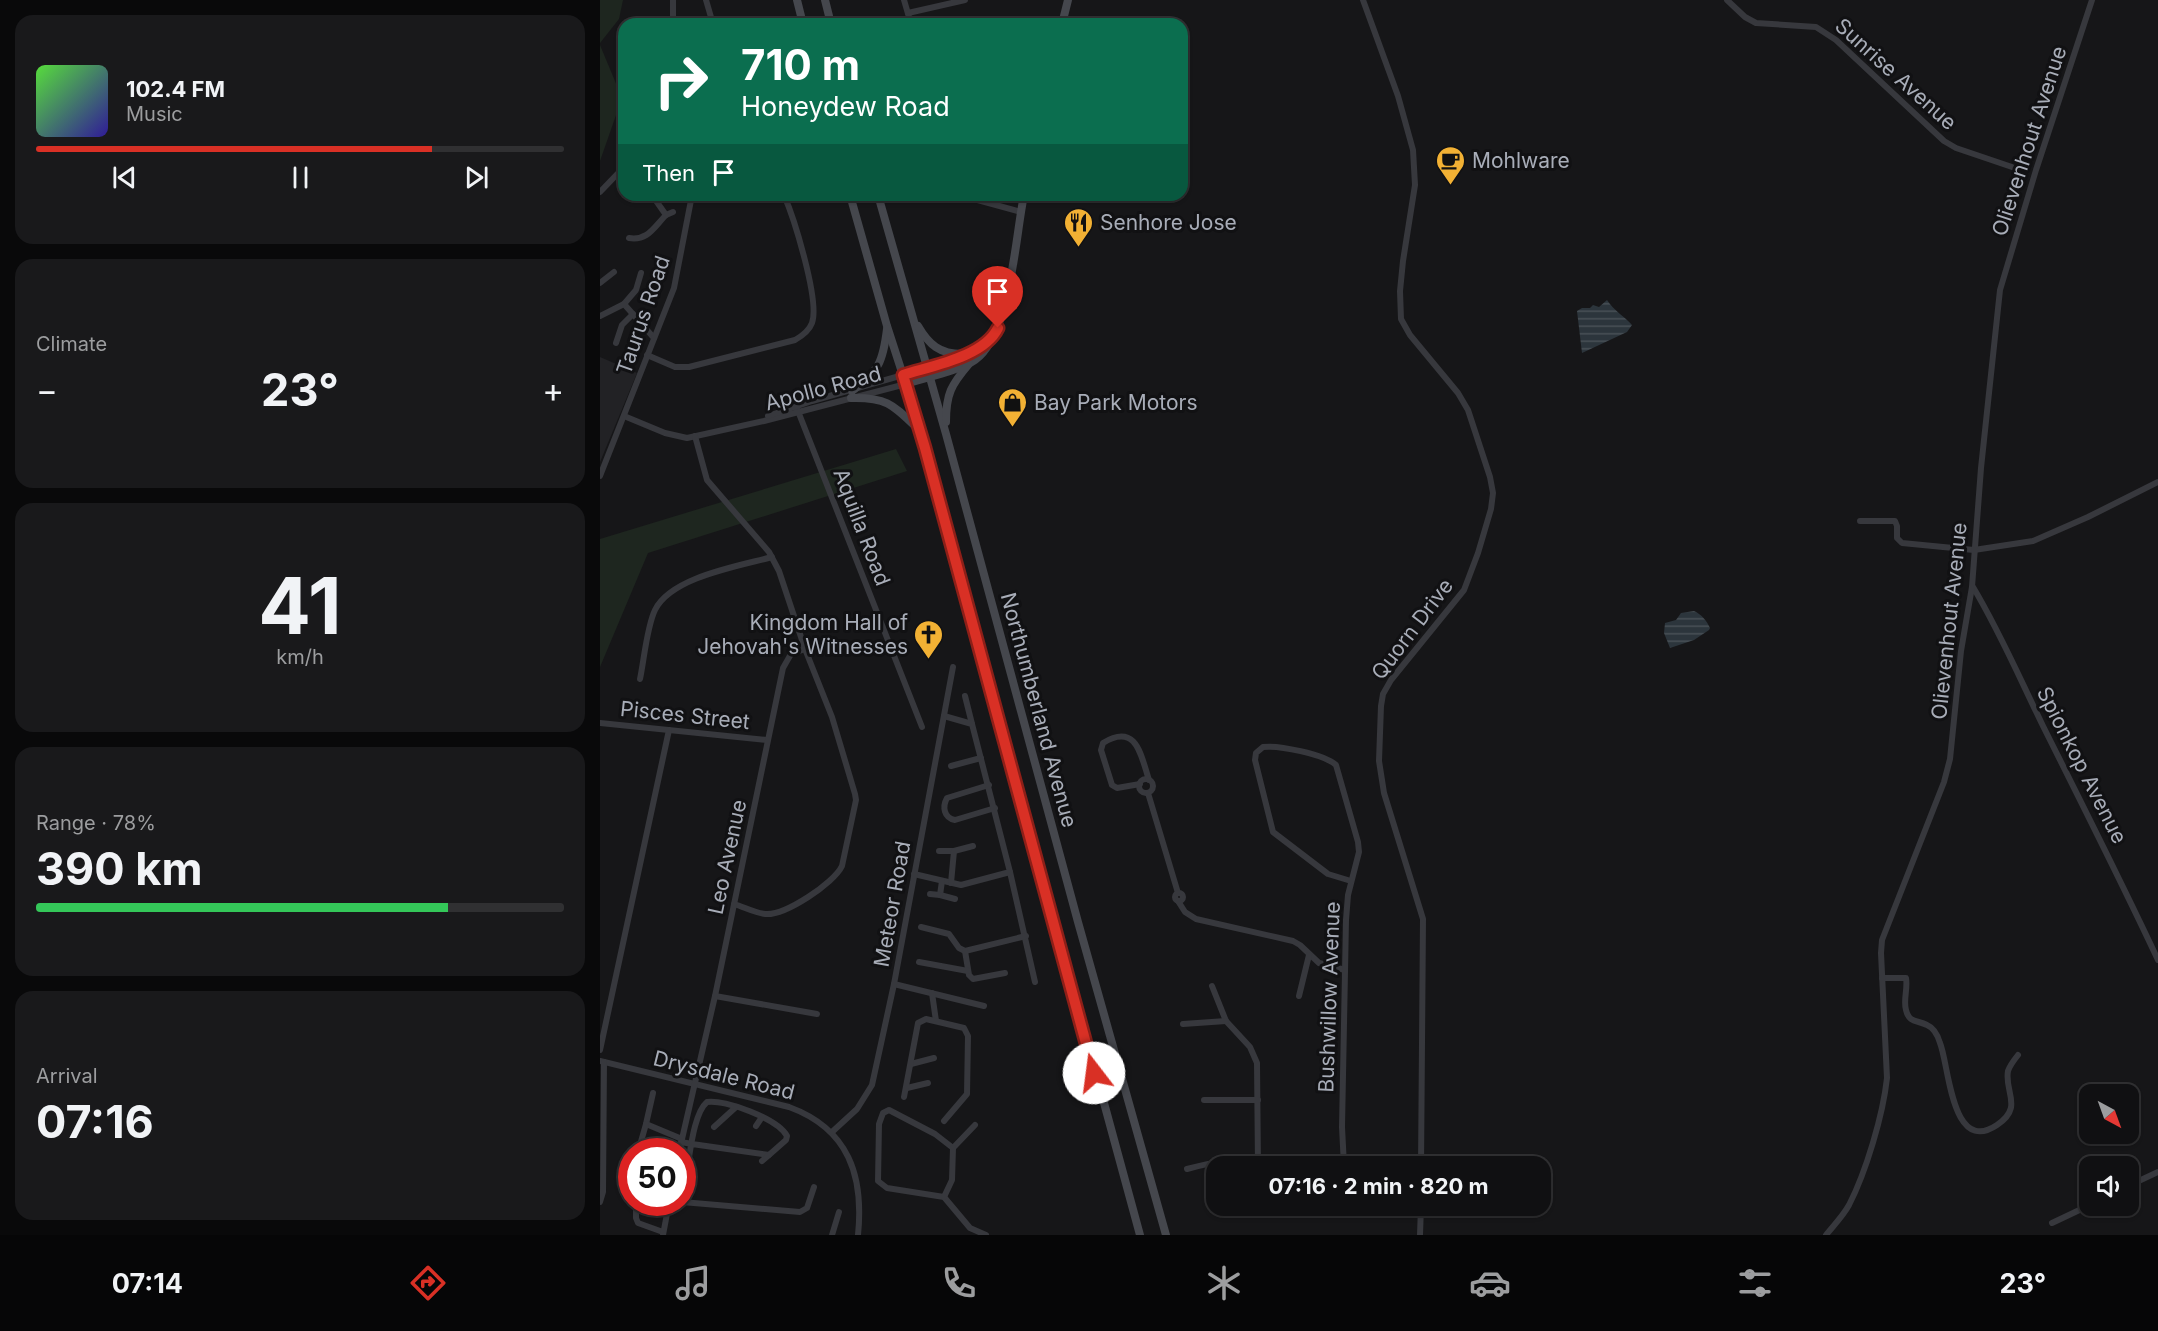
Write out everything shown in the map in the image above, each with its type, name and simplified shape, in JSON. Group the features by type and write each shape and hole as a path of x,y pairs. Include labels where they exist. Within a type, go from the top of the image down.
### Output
{"main road":[{"path":"796,0 801,18"},
{"path":"825,0 830,18"},
{"path":"1064,18 1068,0"},
{"name":"Northumberland Avenue","path":"852,201 887,327 921,431 1140,1235"},
{"name":"Northumberland Avenue","path":"880,201 1166,1235"},
{"path":"946,434 946,402 949,391 970,363 986,350 1000,322 1008,291 1023,201"},
{"path":"913,318 929,343 936,348 948,353 967,354"},
{"path":"852,394 872,375 884,356 887,327"},
{"path":"928,372 967,354 996,333"},
{"path":"904,379 970,363"},
{"path":"852,394 888,402 921,431"}],"street":[{"path":"673,0 673,16"},
{"path":"706,0 711,18"},
{"path":"904,0 909,18"},
{"path":"908,13 965,0"},
{"name":"Quorn Drive","path":"1363,0 1398,96 1413,150 1415,185 1403,261 1401,319 1410,335 1454,388 1468,410 1493,493 1491,509 1478,553 1464,590 1391,680 1383,694 1381,706 1379,761 1384,793 1423,919 1421,1156"},
{"name":"Sunrise Avenue","path":"1727,0 1745,17 1756,23 1816,27 1822,30 1836,40 1944,141 1964,151 2012,167"},
{"name":"Olievenhout Avenue","path":"1826,1235 1844,1212 1857,1186 1884,1098 1887,1078 1881,953 1884,932 1948,769 1961,651 1972,587 1992,353 2001,283 2092,0"},
{"path":"600,192 618,173"},
{"path":"656,201 666,215"},
{"name":"Taurus Road","path":"600,476 677,277 691,201"},
{"path":"647,356 675,367 689,367 795,340 808,331 813,315 813,303 802,252 786,201"},
{"path":"981,201 1021,212"},
{"path":"629,238 645,237 666,215 673,212"},
{"path":"600,284 614,272"},
{"path":"600,316 624,304 637,287 641,273"},
{"path":"624,304 654,338"},
{"path":"616,343 622,325 633,314"},
{"name":"Apollo Road","path":"624,416 678,437 694,436 748,424 904,379"},
{"name":"Aquilla Road","path":"797,409 922,727"},
{"path":"694,436 707,480 772,557 779,571 805,649 832,717 856,800 842,866 832,880 788,909 777,913 765,914 734,904"},
{"path":"1860,521 1895,521 1897,538 1902,543 1974,550 2044,537 2158,482"},
{"path":"640,679 654,612 665,598 681,585 772,557"},
{"name":"Spionkop Avenue","path":"1972,587 1994,623 2158,960"},
{"name":"Leo Avenue","path":"681,1138 715,996 767,740 786,659 791,654 805,649"},
{"name":"Meteor Road","path":"832,1132 857,1109 872,1085 894,984 953,667"},
{"path":"965,696 995,808 1035,982"},
{"path":"944,716 972,724"},
{"name":"Pisces Street","path":"600,723 767,740"},
{"path":"600,1050 669,730"},
{"path":"1148,793 1153,787 1140,750 1134,741 1127,737 1120,737 1103,743 1101,750 1112,785 1121,788 1140,784 1145,779 1149,780"},
{"name":"Bushwillow Avenue","path":"1344,1156 1342,1127 1346,915 1351,881 1359,852 1358,842 1336,765 1323,757 1275,747 1263,747 1256,753 1255,760 1273,832 1328,873 1351,881"},
{"path":"951,766 981,758"},
{"path":"1140,784 1142,792 1148,793"},
{"path":"988,785 951,795 945,802 944,808 948,818 955,820 995,808"},
{"path":"1148,793 1178,893 1175,897 1185,912 1202,921 1293,940 1319,963 1345,970"},
{"path":"939,851 954,851 973,846"},
{"path":"951,883 954,851"},
{"path":"914,874 961,885 1010,872"},
{"path":"940,895 942,881"},
{"path":"930,894 955,899"},
{"path":"921,927 949,934 959,948 965,951 1026,936"},
{"path":"965,951 969,976 974,979 1005,972"},
{"path":"1299,996 1309,955"},
{"path":"920,963 968,971"},
{"path":"1882,978 1906,978 1907,1013 1913,1021 1931,1028 1938,1037 1954,1105 1970,1128 1981,1130 1994,1127 2008,1114 2013,1099 2009,1083 2009,1069 2018,1055"},
{"path":"894,984 984,1006"},
{"path":"1212,986 1226,1021 1250,1047 1258,1070 1258,1156"},
{"path":"932,993 936,1021"},
{"path":"715,996 817,1014"},
{"path":"904,1097 918,1023 923,1019 964,1028 968,1036 967,1094 944,1121"},
{"path":"1183,1024 1226,1021"},
{"path":"911,1064 934,1058"},
{"path":"600,1202 603,1192 602,1062"},
{"name":"Drysdale Road","path":"602,1062 789,1107 815,1119 832,1132 844,1149 859,1189 858,1235"},
{"path":"907,1088 928,1083"},
{"path":"642,1138 653,1093"},
{"path":"1204,1100 1258,1100"},
{"path":"693,1138 699,1112 707,1102 714,1101 736,1107 775,1123 787,1136 785,1141 762,1161"},
{"path":"714,1127 736,1107"},
{"path":"958,1107 964,1113"},
{"path":"953,1148 935,1134 894,1110 886,1111 880,1118 877,1178 880,1184 887,1188 944,1197 969,1228 986,1235"},
{"path":"756,1126 762,1117"},
{"path":"646,1124 677,1138"},
{"path":"944,1197 952,1180 953,1148 975,1125"},
{"path":"696,1145 769,1155"},
{"path":"1187,1170 1206,1164"},
{"path":"2139,1181 2158,1172"},
{"path":"696,1203 800,1212 807,1208 814,1187"},
{"path":"2052,1223 2079,1210"},
{"path":"832,1235 839,1212"},
{"path":"636,1216 638,1223 663,1233 666,1216"},
{"path":"1420,1216 1420,1235"}],"shaded area":[{"path":"600,0 623,0 619,18 600,43"},
{"path":"600,45 618,88 618,109 600,161"},
{"path":"1607,300 1632,325 1627,332 1582,353 1577,311 1593,305 1599,307"},
{"path":"600,357 637,373 600,462"},
{"path":"896,449 907,471 648,553 600,667 600,539"},
{"path":"1694,611 1705,620 1709,630 1694,640 1670,648 1664,633 1665,623 1676,620 1681,613"}],"place":[{"name":"Mohlware","path":"1451,186"},
{"name":"Senhore Jose","path":"1079,248"},
{"name":"Bay Park Motors","path":"1013,428"},
{"name":"Kingdom Hall of Jehovah's Witnesses","path":"929,660"}],"route":[{"path":"998,328 996,333 972,351 903,375 917,418 1094,1073"}]}
